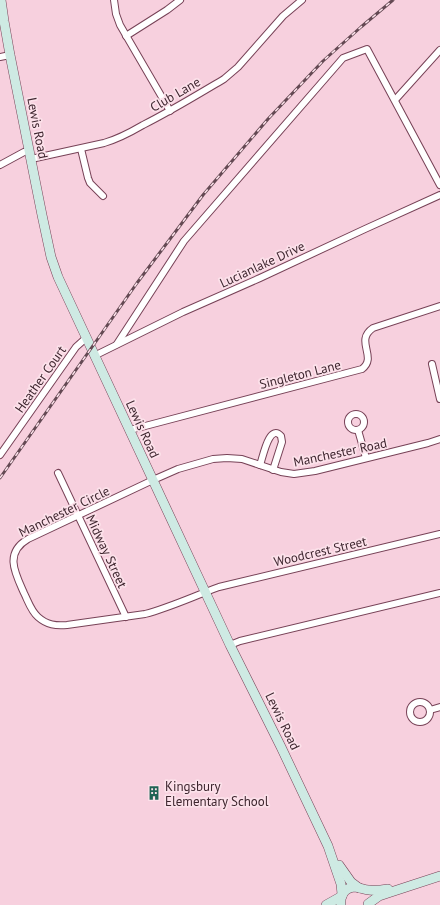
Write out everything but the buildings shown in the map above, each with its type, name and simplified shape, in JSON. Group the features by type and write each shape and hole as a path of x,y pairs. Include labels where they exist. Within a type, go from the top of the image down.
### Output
{"street":[{"name":"Lewis Road","path":"2,0 10,55 42,216 51,257 58,277 230,645 328,846 340,879 342,898"},
{"path":"114,0 117,19 170,111"},
{"path":"126,36 180,0"},
{"name":"Club Lane","path":"0,165 24,152 30,155 81,148 113,140 126,135 170,111 230,74 283,16 302,0"},
{"path":"117,344 184,241 343,58 367,49 440,185"},
{"path":"395,100 440,50"},
{"path":"0,57 10,55"},
{"path":"81,148 90,183 103,196"},
{"name":"Lucianlake Drive","path":"94,356 183,312 440,195"},
{"name":"Singleton Lane","path":"130,430 362,369 367,364 368,360 365,337 369,331 373,328 440,306"},
{"name":"Heather Court","path":"0,455 76,347 86,338"},
{"path":"432,364 440,398"},
{"path":"358,430 366,458"},
{"path":"260,465 268,439 276,432 282,439 273,470"},
{"name":"Manchester Road","path":"153,480 186,467 220,458 242,459 273,470 294,474 366,458 440,439"},
{"name":"Midway Street","path":"58,474 126,617"},
{"name":"Manchester Circle","path":"153,480 28,539 17,547 13,560 15,571 33,612 38,618 45,622 57,626 67,625 145,614 157,611 205,592"},
{"name":"Woodcrest Street","path":"205,592 219,586 440,534"},
{"path":"230,645 240,641 440,592"},
{"path":"430,710 440,707"},
{"name":"Lewis Road","path":"328,846 347,877 361,889"},
{"path":"368,905 379,896 405,886 440,876"},
{"path":"326,905 342,898 345,891 353,887 378,890 405,886"},
{"path":"361,889 367,896 368,905"}],"railway":[{"path":"0,478 137,283 203,195 268,119 323,61 393,0"}],"place":[{"name":"Kingsbury Elementary School","path":"154,793"}]}
